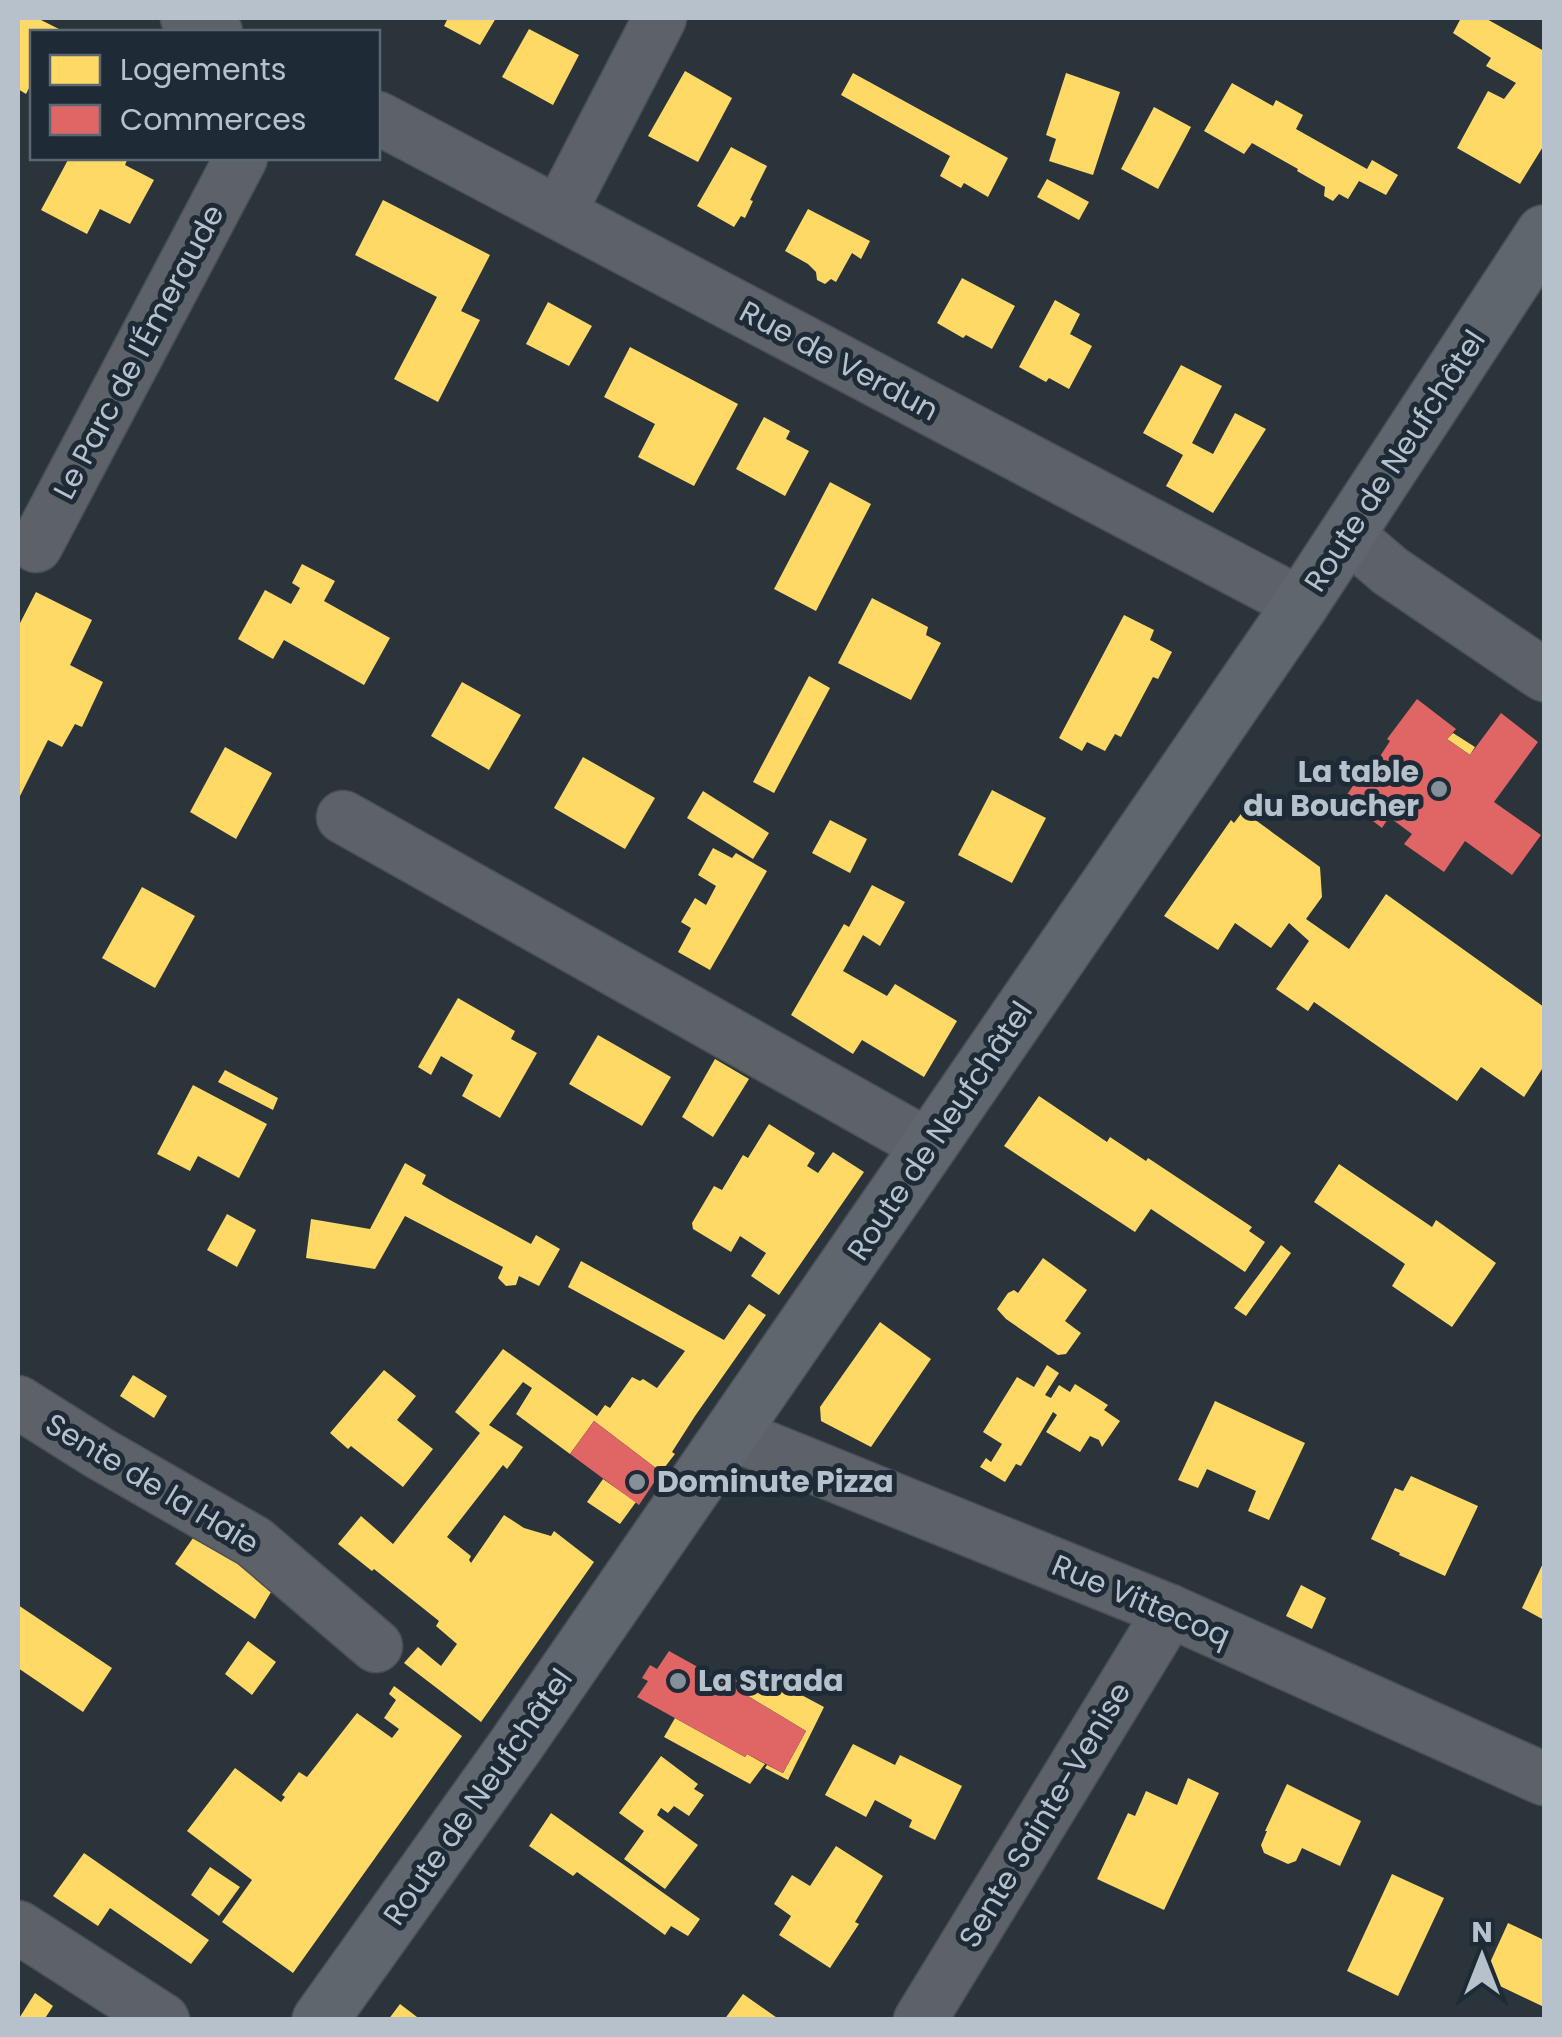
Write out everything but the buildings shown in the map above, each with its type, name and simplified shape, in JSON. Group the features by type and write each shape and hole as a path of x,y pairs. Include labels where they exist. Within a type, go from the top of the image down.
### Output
{"main road":[{"name":"Route de Neufchâtel","path":"320,2020 516,1745 930,1146 1301,604 1544,233"}],"street":[{"path":"187,18 212,30"},
{"path":"559,213 660,18"},
{"name":"Rue de Verdun","path":"380,119 1301,604"},
{"name":"Le Parc de l'Émeraude","path":"36,546 241,160"},
{"path":"1346,534 1390,571 1544,676"},
{"path":"343,817 930,1146"},
{"name":"Sente de la Haie","path":"18,1402 254,1542 376,1646"},
{"name":"Rue Vittecoq","path":"732,1434 1170,1611 1544,1780"},
{"name":"Sente Sainte-Venise","path":"920,2020 1170,1611"},
{"path":"18,1926 163,2020"}],"place":[{"name":"La table du Boucher","path":"1439,789"},
{"name":"Dominute Pizza","path":"637,1482"},
{"name":"La Strada","path":"678,1681"}]}
